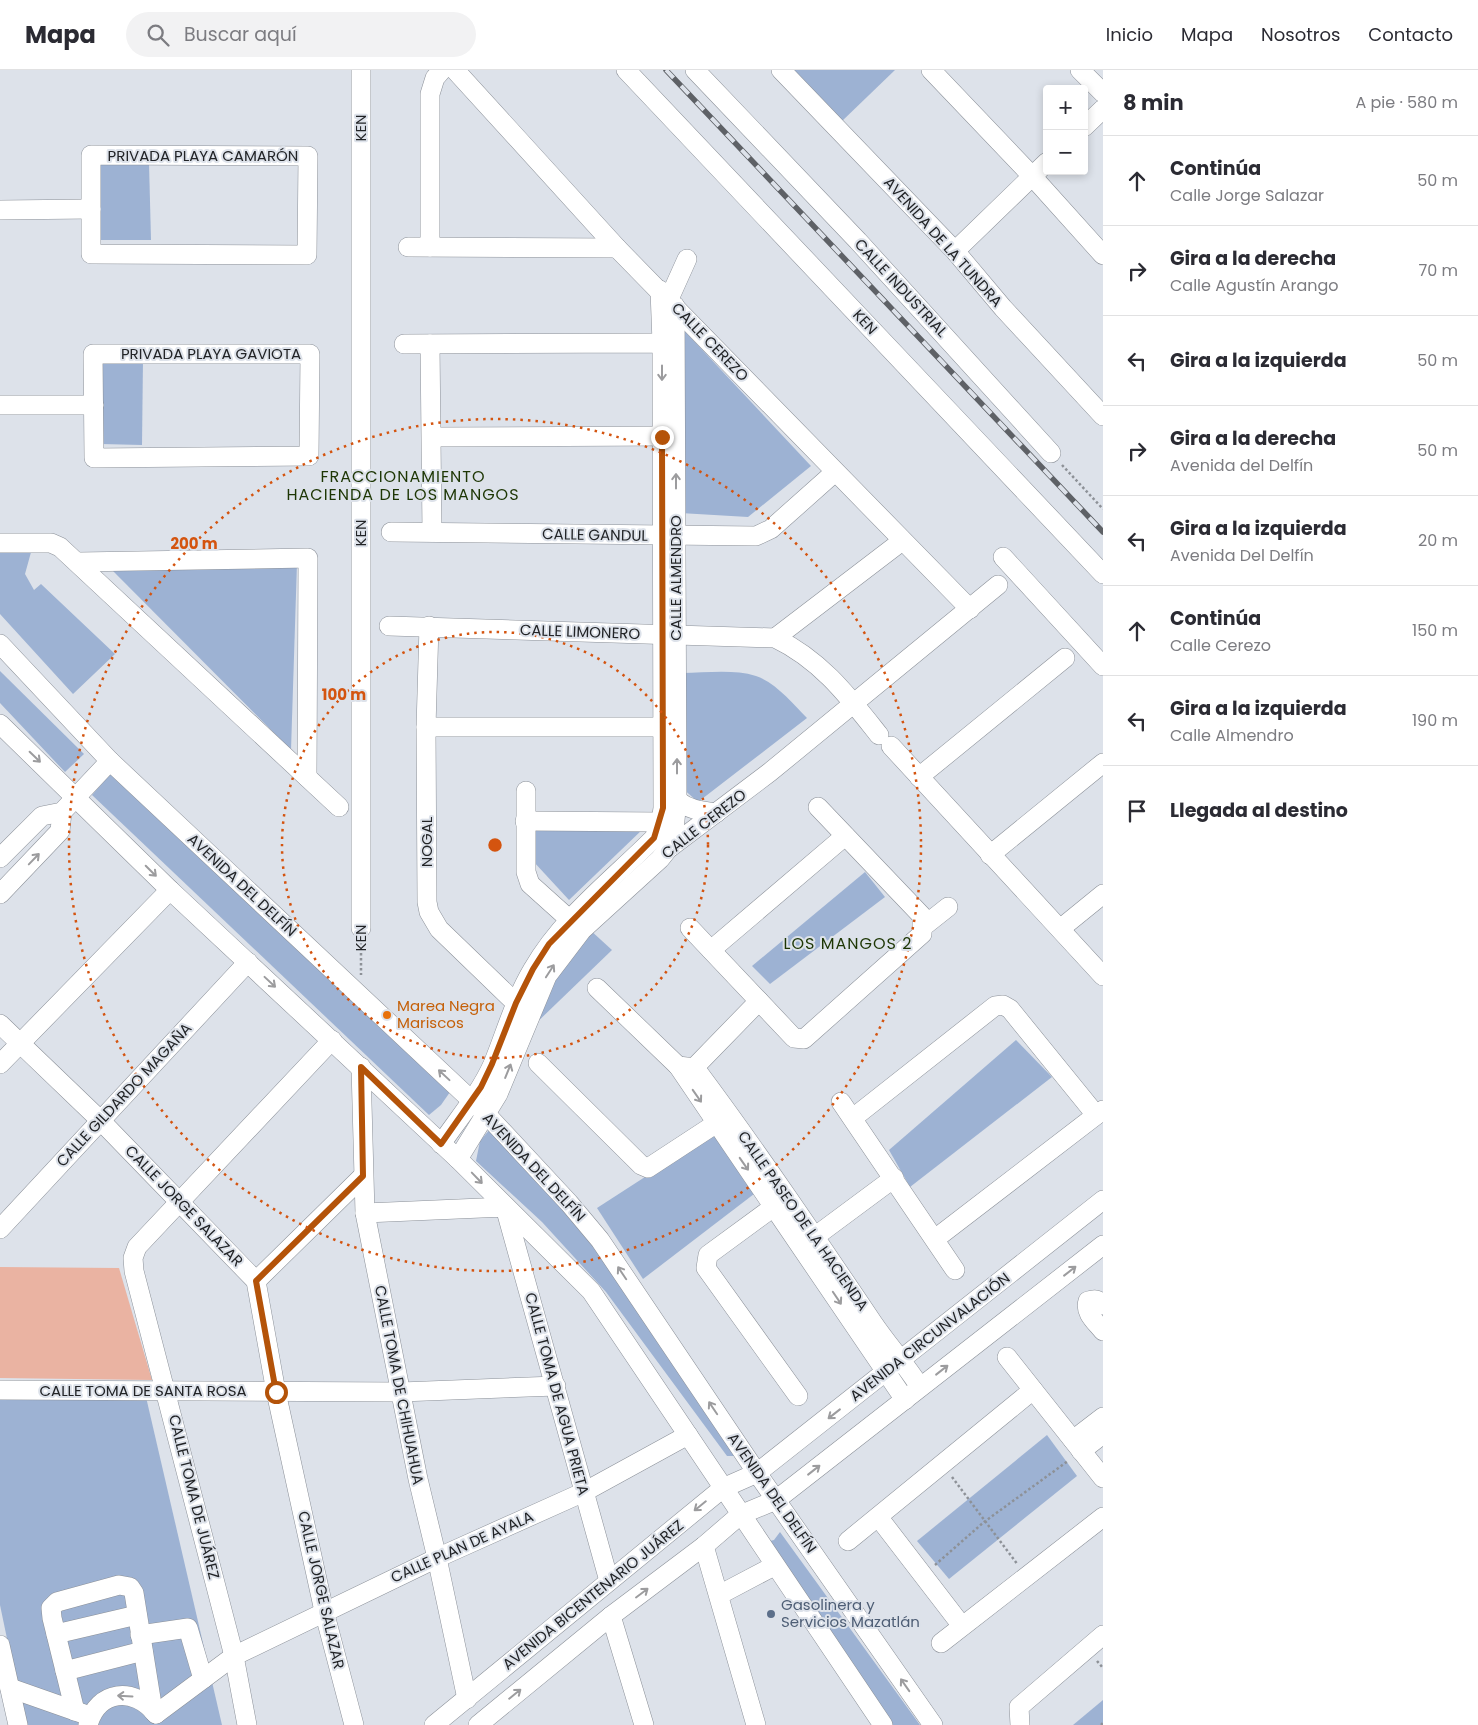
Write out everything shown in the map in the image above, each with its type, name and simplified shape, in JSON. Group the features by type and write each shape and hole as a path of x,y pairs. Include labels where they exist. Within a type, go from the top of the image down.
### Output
{"street":[{"name":"KEN","path":"361,70 361,928"},
{"path":"430,247 430,94 435,78 442,70"},
{"name":"CALLE CEREZO","path":"455,70 617,248 668,298 970,609"},
{"name":"KEN","path":"626,70 1103,574"},
{"name":"CALLE INDUSTRIAL","path":"694,70 858,241 1051,453"},
{"name":"AVENIDA DE LA TUNDRA","path":"781,70 955,251 1003,308 1103,416"},
{"path":"931,70 1032,176 1103,255"},
{"path":"1080,70 1103,93"},
{"path":"1088,123 1103,109"},
{"name":"PRIVADA PLAYA CAMARÓN","path":"91,155 308,156 307,255 91,254 91,209 91,155"},
{"path":"955,251 1043,166"},
{"path":"0,210 91,209"},
{"path":"408,247 617,248"},
{"name":"CALLE ALMENDRO","path":"669,726 677,800 674,830 661,836 669,726 668,298 687,259"},
{"path":"404,344 669,346"},
{"path":"430,344 432,532"},
{"name":"PRIVADA PLAYA GAVIOTA","path":"93,354 310,354 309,456 94,458 94,405 93,354"},
{"path":"0,405 94,405"},
{"path":"432,437 669,436"},
{"name":"CALLE GANDUL","path":"391,532 669,537 756,536 764,534 835,472"},
{"path":"775,638 902,541"},
{"path":"0,543 51,543 60,547 79,562 339,807"},
{"path":"1003,557 1103,666"},
{"path":"79,562 308,558 307,777"},
{"name":"CALLE CEREZO","path":"471,1101 522,1009 546,976 576,926 661,836 716,813 855,704 998,585"},
{"name":"CALLE LIMONERO","path":"389,626 775,638 798,649 823,668 885,741 1103,976"},
{"name":"NOGAL","path":"429,626 426,727 429,912 438,929 522,1009"},
{"name":"AVENIDA DEL DELFÍN","path":"0,644 110,762 486,1115 569,1203 600,1240 757,1473 933,1725"},
{"path":"919,777 1065,658"},
{"path":"0,724 77,797 170,890 458,1159 591,1291 740,1516 883,1725"},
{"path":"426,727 669,726"},
{"path":"0,858 42,816 62,812 110,762"},
{"path":"990,855 1103,763"},
{"path":"526,791 526,872 530,884 576,926"},
{"path":"677,800 685,807 716,813"},
{"path":"690,928 794,1038 804,1039 922,934 924,926 922,916 818,807"},
{"path":"0,894 60,831 62,812"},
{"path":"525,821 661,836"},
{"path":"712,950 844,836"},
{"path":"0,1064 170,890"},
{"path":"1060,929 1103,894"},
{"path":"924,926 948,907"},
{"name":"CALLE GILDARDO MAGAÑA","path":"0,1229 248,962"},
{"name":"CALLE PASEO DE LA HACIENDA","path":"597,988 686,1071 723,1119 869,1331 886,1373 904,1400"},
{"path":"686,1071 759,1001"},
{"path":"853,1118 995,1006 1003,1005 1010,1009 1099,1112 935,1239"},
{"name":"CALLE CEREZO","path":"486,1115 508,1073 522,1009"},
{"name":"CALLE JORGE SALAZAR","path":"0,1024 100,1120 256,1281 276,1392 324,1611 354,1725"},
{"path":"180,1202 332,1040"},
{"path":"538,1063 641,1165 648,1168 723,1119"},
{"name":"CALLE TOMA DE CHIHUAHUA","path":"361,1067 364,1214 418,1479 467,1699"},
{"name":"AVENIDA DEL DELFÍN","path":"441,1144 471,1101"},
{"path":"841,1102 955,1270"},
{"name":"AVENIDA DEL DELFÍN","path":"458,1159 486,1115"},
{"path":"256,1281 363,1176"},
{"path":"808,1241 894,1178"},
{"name":"AVENIDA CIRCUNVALACIÓN","path":"757,1473 903,1360 1103,1200"},
{"name":"CALLE TOMA DE JUÁREZ","path":"180,1202 137,1248 133,1258 134,1271 234,1656 248,1725"},
{"path":"780,1203 708,1255 706,1268 798,1396"},
{"path":"364,1214 505,1207"},
{"name":"CALLE TOMA DE AGUA PRIETA","path":"505,1207 609,1581"},
{"path":"776,1500 1103,1245"},
{"path":"1103,1305 1093,1299 1088,1301 1086,1305 1088,1312 1103,1330"},
{"name":"CALLE PASEO DE LA HACIENDA","path":"869,1331 903,1360 920,1387"},
{"path":"1007,1357 1103,1478"},
{"name":"CALLE TOMA DE SANTA ROSA","path":"0,1390 400,1392 556,1386"},
{"path":"848,1542 1033,1390"},
{"path":"1077,1446 1103,1417"},
{"path":"1077,1446 1103,1434"},
{"name":"CALLE PLAN DE AYALA","path":"156,1716 234,1656 437,1558 584,1492 688,1435"},
{"name":"AVENIDA BICENTENARIO JUÁREZ","path":"434,1725 723,1488 757,1473"},
{"name":"AVENIDA BICENTENARIO JUÁREZ","path":"478,1725 611,1616 704,1546 740,1516 776,1500"},
{"path":"941,1643 1103,1517"},
{"path":"879,1518 962,1626"},
{"path":"704,1546 756,1725"},
{"path":"719,1595 774,1566"},
{"path":"84,1717 65,1671 52,1608 57,1602 119,1585 130,1587 134,1593 156,1716"},
{"path":"56,1634 137,1615"},
{"path":"611,1616 644,1725"},
{"path":"65,1671 188,1628 203,1679"},
{"path":"1020,1725 1019,1708 1103,1635"},
{"path":"0,1645 5,1680 18,1725"},
{"path":"5,1680 84,1717"},
{"path":"84,1717 101,1703 116,1696 125,1695 141,1700 156,1716"}],"path":[{"path":"1051,453 1103,509"},
{"name":"KEN","path":"361,928 361,997"},
{"path":"922,1576 984,1522 1077,1446"},
{"path":"942,1464 984,1522 1027,1576"}],"shaded area":[{"path":"790,70 895,70 840,123"},
{"path":"96,161 149,163 151,240 98,240"},
{"path":"679,325 811,466 748,517 680,513"},
{"path":"103,357 143,359 142,445 101,444"},
{"path":"33,545 25,574 34,590 41,584 115,654 73,694 0,614 0,550"},
{"path":"297,563 291,750 110,568"},
{"path":"0,671 84,754 65,772 0,703"},
{"path":"729,672 756,676 777,688 807,718 698,802 681,787 682,673"},
{"path":"113,771 450,1092 441,1105 429,1115 92,795"},
{"path":"534,827 644,828 569,900 533,861"},
{"path":"865,872 885,897 770,984 752,966"},
{"path":"589,929 612,950 530,1029 560,958"},
{"path":"1016,1040 1052,1077 910,1187 889,1150"},
{"path":"490,1129 592,1243 738,1456 727,1456 606,1292 542,1222 476,1161 480,1141"},
{"path":"713,1133 754,1194 643,1279 597,1208"},
{"path":"146,1397 222,1725 25,1725 0,1605 0,1399"},
{"path":"1047,1435 1077,1476 949,1579 917,1541"},
{"path":"780,1532 920,1725 892,1725 770,1541 774,1540"},
{"path":"1103,1700 1103,1725 1073,1725"}],"building":[{"path":"0,1267 119,1268 152,1380 0,1378"}],"railway":[{"path":"666,70 1103,532"}],"place":[{"name":"Marea Negra Mariscos","path":"387,1015"},
{"name":"Gasolinera y Servicios Mazatlán","path":"771,1614"}],"district":[{"name":"FRACCIONAMIENTO HACIENDA DE LOS MANGOS","path":"403,485"},
{"name":"LOS MANGOS 2","path":"848,943"}],"route":[{"path":"276,1392 256,1281 363,1176 361,1067 441,1144 481,1087 516,1003 533,969 549,944 654,838 661,822 663,808 661,726 662,437"}]}
